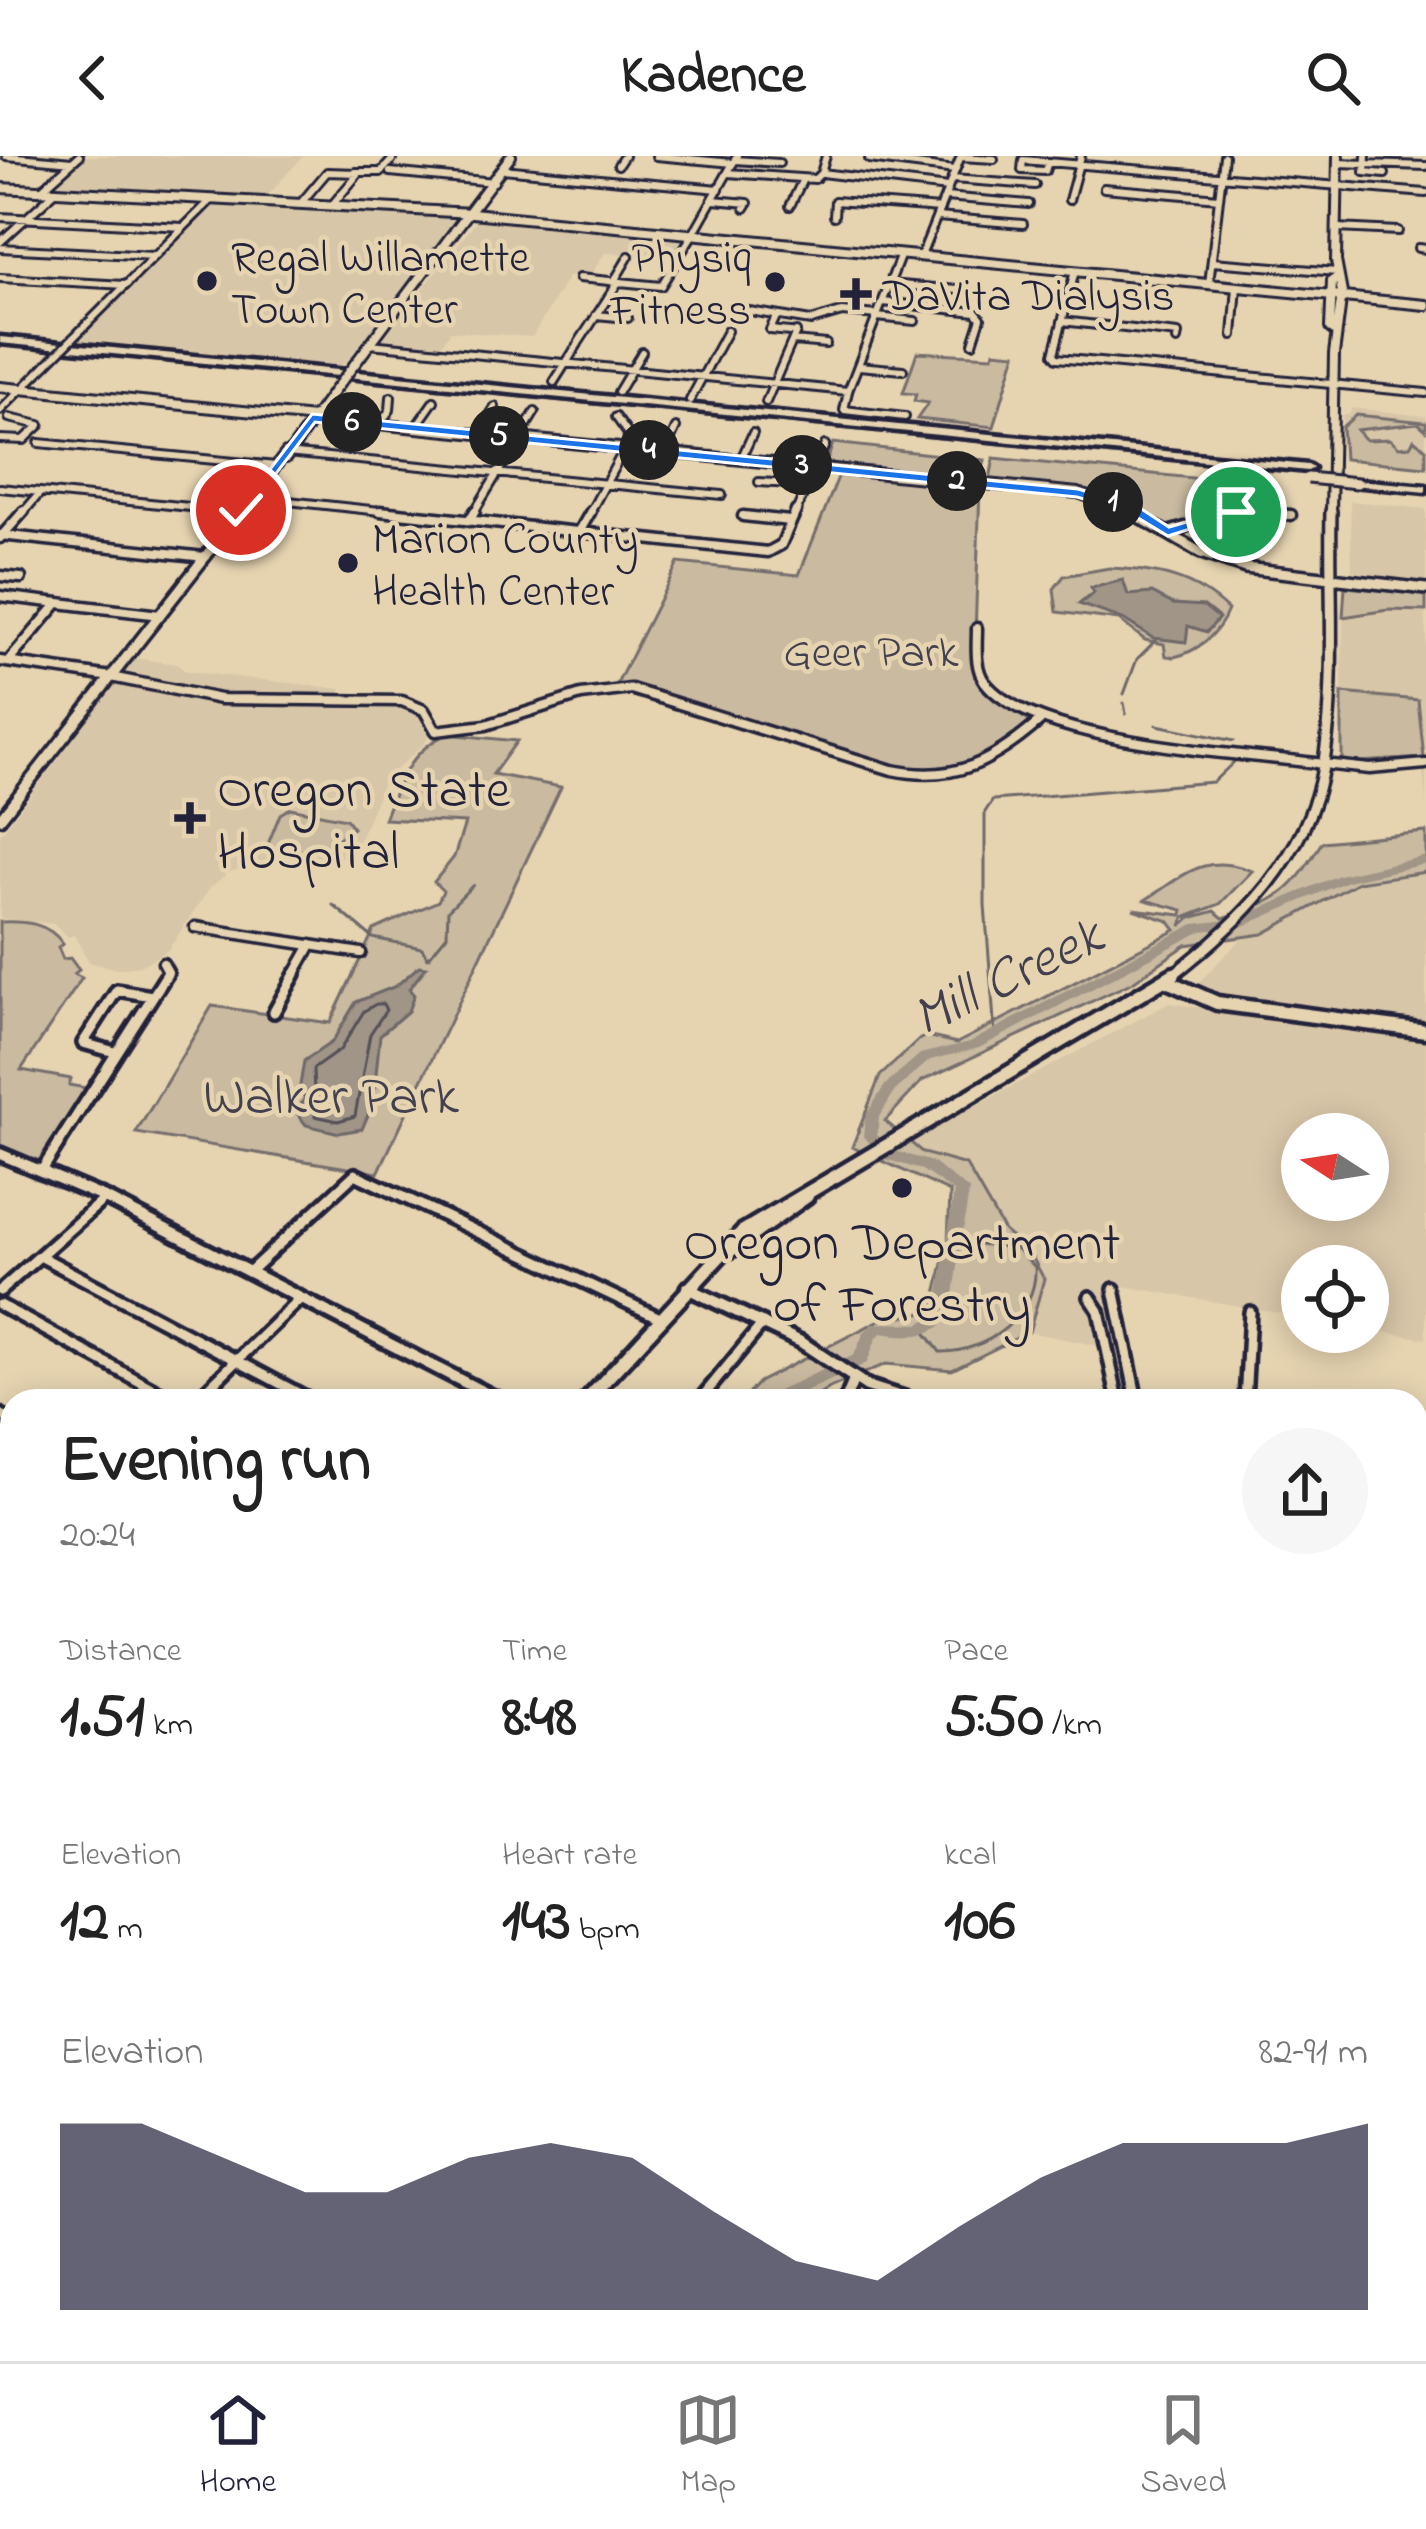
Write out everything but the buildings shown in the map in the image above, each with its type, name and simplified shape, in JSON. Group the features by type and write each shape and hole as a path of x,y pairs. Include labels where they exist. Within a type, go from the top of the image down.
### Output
{"highway":[{"path":"0,346 1308,473"},
{"path":"0,346 1308,473 1426,490"},
{"path":"1357,478 1426,480"}],"main road":[{"path":"0,819 472,213 511,156"},
{"path":"597,1389 722,1255 897,1138 1167,981 1250,907 1296,843 1323,764 1336,296 1342,282 1337,275 1338,159"},
{"path":"3,190 472,213 1426,305"},
{"path":"0,387 1078,493 1133,509 1201,553 1234,566 1426,589"},
{"path":"1167,981 1217,1003 1426,1031"}],"street":[{"path":"6,156 72,162"},
{"path":"41,190 79,156"},
{"path":"618,165 624,156"},
{"path":"656,156 779,164"},
{"path":"728,173 818,179 826,156"},
{"path":"921,256 961,156 994,159"},
{"path":"1209,284 1223,156"},
{"path":"869,159 1034,185"},
{"path":"1338,159 1426,166"},
{"path":"386,172 392,160"},
{"path":"579,278 661,286 735,160"},
{"path":"1023,160 1022,170 1045,171 1045,160 1080,160 1426,193"},
{"path":"1069,200 1080,160"},
{"path":"1366,160 1365,172 1385,174"},
{"path":"502,169 719,189"},
{"path":"300,204 329,170 494,182"},
{"path":"332,206 358,173"},
{"path":"821,173 948,188"},
{"path":"790,206 803,179"},
{"path":"1105,188 1219,198"},
{"path":"0,245 56,191"},
{"path":"945,197 1029,204"},
{"path":"0,411 212,199"},
{"path":"713,200 748,203 745,208"},
{"path":"834,216 836,200 1023,224"},
{"path":"0,217 183,227"},
{"path":"1337,228 1398,231"},
{"path":"0,245 154,256"},
{"path":"901,254 844,410 904,417"},
{"path":"554,382 629,256"},
{"path":"1212,262 1337,275"},
{"path":"1076,271 1055,357 1426,393"},
{"path":"0,278 126,285"},
{"path":"890,284 969,291"},
{"path":"1233,334 1237,287"},
{"path":"883,302 976,312 981,316 973,343"},
{"path":"736,309 815,320 842,312 915,320"},
{"path":"596,315 628,318"},
{"path":"776,316 769,329 826,344"},
{"path":"811,330 815,320"},
{"path":"1062,321 1178,334 1177,340"},
{"path":"690,400 727,331"},
{"path":"766,402 793,335"},
{"path":"370,344 848,391"},
{"path":"619,392 642,352"},
{"path":"859,366 903,370"},
{"path":"1411,392 1411,406"},
{"path":"379,424 390,410 391,397"},
{"path":"415,428 434,401"},
{"path":"478,434 495,407"},
{"path":"469,521 535,412"},
{"path":"0,440 26,439 40,425 9,418"},
{"path":"579,532 625,448 627,432 616,418"},
{"path":"664,452 676,428"},
{"path":"742,459 753,433"},
{"path":"39,443 275,466"},
{"path":"251,497 760,552 777,549 825,445"},
{"path":"286,453 722,495"},
{"path":"759,482 806,485"},
{"path":"0,488 240,512"},
{"path":"1,536 40,492"},
{"path":"1168,532 1236,512 1291,515"},
{"path":"743,516 790,521"},
{"path":"1,536 205,557"},
{"path":"0,576 21,578"},
{"path":"0,596 160,615"},
{"path":"4,662 58,603"},
{"path":"977,628 978,662 986,684 1012,707 1040,721 1323,764 1370,769 1426,764"},
{"path":"4,662 220,699 402,701 424,710 436,731 446,732 482,728 589,692 631,689 892,770 929,776 986,766 1040,721"},
{"path":"195,927 361,952"},
{"path":"274,1012 311,945"},
{"path":"42,1170 168,972 163,963"},
{"path":"115,1052 83,1043 117,990 152,996"},
{"path":"0,1154 105,1198 478,1389"},
{"path":"249,1272 355,1174 660,1318"},
{"path":"0,1291 105,1198"},
{"path":"40,1256 291,1389"},
{"path":"687,1288 764,1323 874,1389"},
{"path":"1114,1289 1135,1389"},
{"path":"1090,1297 1099,1311 1115,1389"},
{"path":"207,1389 301,1298"},
{"path":"0,1305 153,1389"},
{"path":"1246,1389 1250,1312"},
{"path":"709,1389 764,1323"},
{"path":"850,1389 854,1378"}],"shaded area":[{"path":"83,156 303,156 265,199 50,186"},
{"path":"212,202 461,216 340,369 73,343"},
{"path":"480,217 687,238 676,257 605,253 592,273 568,277 532,337 451,331 440,346 381,341"},
{"path":"1351,408 1426,416 1426,467 1344,459 1342,415 1350,414"},
{"path":"1350,501 1426,509 1426,582 1352,571"},
{"path":"1388,610 1426,611 1426,806 1422,761 1341,759 1343,617"},
{"name":"Oregon State Hospital","path":"135,658 177,664 185,671 342,689 337,698 404,704 419,710 431,730 425,743 384,781 358,843 348,854 325,863 267,862 229,872 210,888 168,950 140,966 117,969 89,962 74,935 68,937 54,924 0,918 0,835"},
{"path":"1426,872 1426,1024 1232,997 1196,985 1244,936 1264,934 1358,882"},
{"path":"1169,1003 1426,1041 1426,1339 1389,1333 1389,1245 1281,1245 1281,1313 1117,1285 1134,1353 1029,1332 1044,1279 1031,1254 1004,1232 967,1165 923,1153 909,1141"}],"green space":[{"path":"994,351 1016,353 994,427 917,419 928,403 914,401 916,394 903,393 917,352 993,356"},
{"path":"351,380 1234,464 1273,471"},
{"path":"1356,415 1426,422 1426,430 1418,423 1357,430 1366,440 1390,439 1399,447 1410,446 1414,439 1426,449 1426,467 1344,459 1342,427"},
{"path":"833,443 985,460 980,479 826,464"},
{"path":"994,458 1213,480 1208,514 1169,526 1113,498 1115,490 1103,494 990,479"},
{"name":"Geer Park","path":"840,472 980,487 974,666 991,696 1032,723 999,754 943,773 893,767 662,693 616,686 678,563 799,575"},
{"path":"1109,568 1173,577 1202,590 1228,610 1207,640 1174,657 1166,656 1164,644 1145,640 1119,620 1057,612 1054,589 1064,576"},
{"path":"1345,587 1426,594 1426,611 1388,610 1343,617"},
{"path":"1342,693 1418,700 1424,758 1342,763"},
{"name":"Walker Park","path":"447,734 517,741 493,774 561,787 378,1173 136,1133 212,1006 330,1023 374,930 438,901 443,891 434,882 454,857 465,823 384,819 414,760"},
{"path":"290,808 346,819 353,828 322,850 274,854 268,844 280,814"},
{"path":"1426,832 1426,872 1358,882 1263,934 1186,945 1133,982 922,1081 885,1121 923,1153 966,1165 1004,1231 1030,1253 1044,1279 1029,1332 952,1370 886,1364 828,1389 752,1389 880,1320 932,1311 948,1242 950,1192 852,1147 880,1076 920,1039 927,1036 957,1043 1176,930 1169,921 1133,909 1182,915 1183,910 1145,900 1184,875 1221,864 1252,871 1220,904 1184,918 1181,926 1190,918 1215,911 1223,918 1272,899 1292,885 1322,842"},
{"path":"0,922 27,923 50,931 63,944 58,947 63,959 70,958 79,970 74,974 82,978 21,1070 71,1079 69,1085 92,1089 42,1170 0,1154"}],"water":[{"path":"1123,580 1128,595 1152,593 1173,604 1204,606 1219,618 1207,632 1188,626 1186,642 1153,638 1123,619 1079,604 1094,593 1091,588"},
{"path":"419,966 426,967 409,989 414,995 408,1011 380,1035 373,1103 362,1129 339,1133 306,1125 297,1113 305,1097 299,1092 304,1061 332,1042 356,1002 396,986"}],"waterway":[{"path":"1124,694 1137,659 1157,639"},
{"path":"1124,703 1126,714"},
{"path":"1157,725 1234,741"},
{"path":"995,1034 985,905 985,812 993,800 1213,782 1236,760"},
{"name":"Mill Creek","path":"797,1389 861,1359 869,1336 878,1327 921,1330 943,1315 962,1190 927,1166 890,1155 870,1136 872,1117 890,1088 925,1057 974,1045 1199,927 1239,923 1343,878 1426,860"},
{"path":"333,905 373,938 422,948 428,958 447,935 448,910 473,885"},
{"path":"924,1331 940,1352 975,1346 1006,1328 1028,1301 1035,1267 1016,1248 957,1242"}],"place":[{"name":"Regal Willamette Town Center","path":"207,281"},
{"name":"Physiq Fitness","path":"775,282"},
{"name":"DaVita Dialysis","path":"856,294"},
{"name":"Marion County Health Center","path":"348,563"},
{"name":"Oregon State Hospital","path":"190,818"},
{"name":"Oregon Department of Forestry","path":"902,1188"}],"route":[{"path":"241,510 312,418 1078,493 1133,509 1168,532 1236,512"}]}
